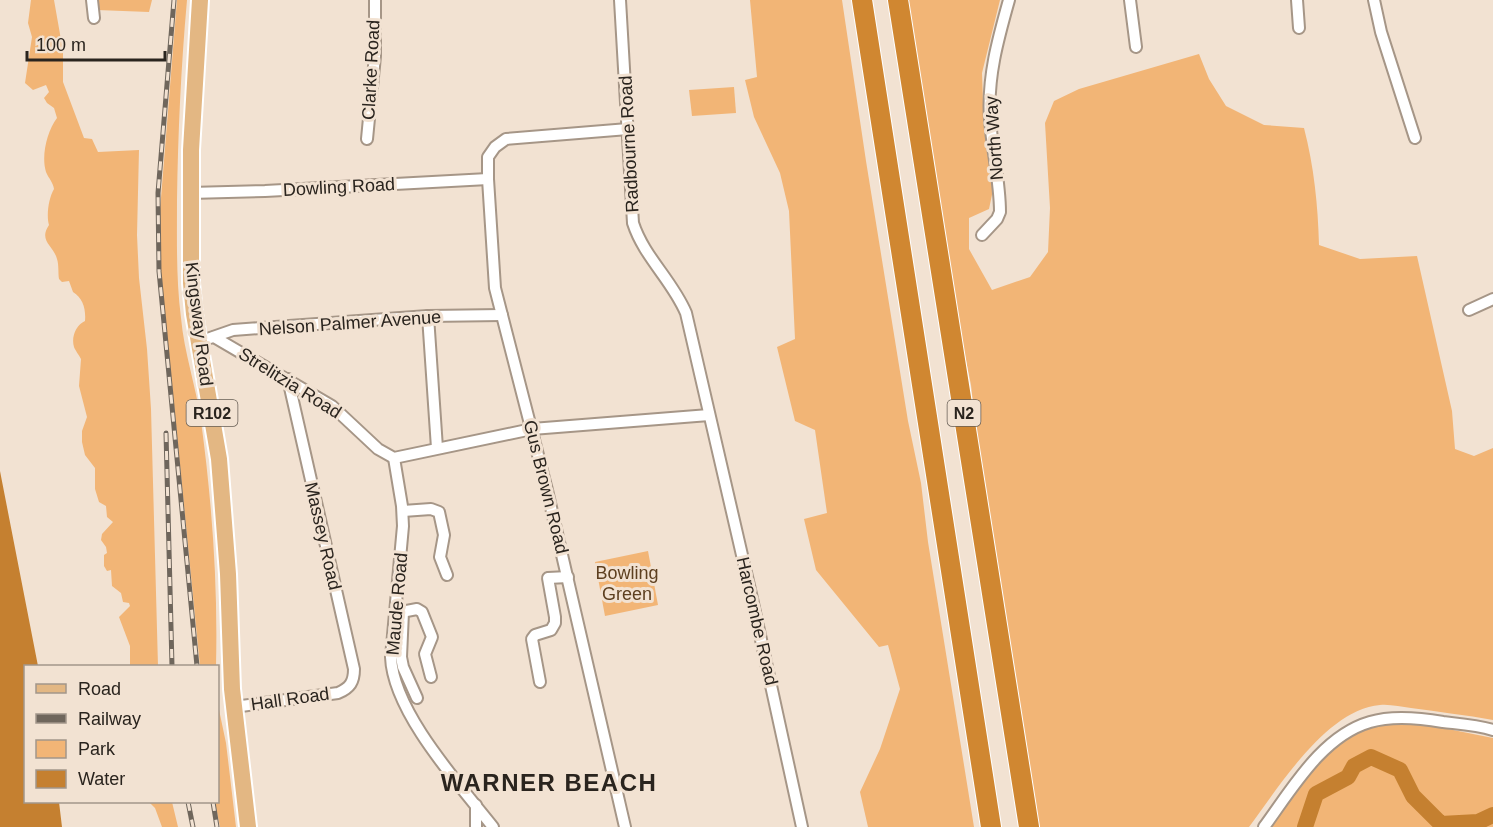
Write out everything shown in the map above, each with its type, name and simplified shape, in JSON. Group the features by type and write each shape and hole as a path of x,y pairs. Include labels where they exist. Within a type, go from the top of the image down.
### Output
{"highway":[{"name":"N2","path":"861,0 991,827"},
{"name":"N2","path":"898,0 1029,827"}],"main road":[{"name":"Kingsway Road","path":"200,0 195,49 190,193 191,282 206,339 219,459 228,574 234,707 248,827"}],"street":[{"path":"92,0 94,18"},
{"name":"Clarke Road","path":"367,139 375,56 375,0"},
{"name":"Radbourne Road","path":"621,0 633,223 644,248 678,296 686,313 710,415"},
{"name":"North Way","path":"982,235 997,219 1000,212 990,116 990,85 1010,0"},
{"path":"1130,0 1136,47"},
{"path":"1297,0 1299,28"},
{"path":"1374,0 1381,32 1415,138"},
{"name":"Gus Brown Road","path":"625,827 568,577 495,288 488,158 501,142 515,138 628,129"},
{"name":"Dowling Road","path":"190,193 488,179"},
{"path":"1469,310 1493,299"},
{"name":"Nelson Palmer Avenue","path":"206,339 233,330 428,316 502,315"},
{"path":"428,316 436,448"},
{"name":"Strelitzia Road","path":"206,339 288,379 332,406 378,449 394,458"},
{"name":"Massey Road","path":"288,379 354,669 352,683 346,690"},
{"path":"394,458 532,429 710,415"},
{"name":"Harcombe Road","path":"710,415 799,826"},
{"name":"Maude Road","path":"394,458 403,511 399,612 391,657 395,685 425,739 493,827"},
{"path":"403,511 431,509 439,512 444,535 440,557 447,575"},
{"path":"540,682 532,639 535,634 551,630 555,623 548,578 568,577"},
{"path":"417,698 403,667 399,612 417,609 422,612 432,637 425,654 431,677"},
{"name":"Hall Road","path":"234,707 346,690"},
{"path":"1264,827 1311,764 1351,730 1371,721 1393,718 1424,719 1493,730"},
{"path":"476,805 476,827"}],"green space":[{"path":"31,0 54,0 63,51 63,82 84,138 92,139 98,152 139,150 137,235 151,409 158,665 130,665 130,646 119,617 130,606 129,603 123,602 121,593 112,586 111,570 107,571 104,566 104,555 107,553 101,540 102,534 113,522 107,517 106,506 99,502 95,489 95,468 85,455 82,442 82,431 87,417 79,386 81,359 73,343 77,328 85,321 84,308 79,297 73,292 69,281 62,282 59,279 57,259 45,235 49,225 49,201 54,189 46,172 45,151 50,130 57,118 54,108 44,98 49,92 46,85 33,90 25,83 32,37 28,23"},
{"path":"96,0 152,0 149,12 97,10"},
{"path":"177,0 187,0 178,150 178,289 187,357 199,408 208,482 215,574 216,665 200,665 161,275 160,210"},
{"path":"750,0 842,0 908,421 921,483 928,542 974,827 868,827 860,792 880,749 900,689 888,645 879,647 816,570 804,519 827,513 815,430 795,421 777,347 795,339 789,211 780,173 754,117 745,80 757,77"},
{"path":"906,0 1000,0 982,73 984,129 993,190 989,209 969,218 969,249 992,290 1030,277 1048,252 1050,208 1045,123 1054,101 1079,89 1199,54 1209,79 1226,106 1264,125 1304,128 1315,186 1319,245 1360,259 1417,256 1452,411 1455,449 1474,456 1493,448 1493,720 1388,705 1360,710 1341,720 1323,735 1289,772 1249,827 1034,827 981,475 971,385 951,287"},
{"path":"734,87 736,113 692,116 689,90"},
{"name":"Bowling Green","path":"648,551 658,605 605,616 595,562"},
{"path":"219,710 226,743 236,827 220,827 215,803 219,803"},
{"path":"1403,724 1428,725 1493,738 1493,827 1271,827 1314,768 1340,743 1371,727"},
{"path":"150,803 172,803 178,827 162,827 155,808"}],"water":[{"path":"0,471 38,665 24,665 24,803 59,803 62,827 0,827"}],"waterway":[{"path":"1305,827 1316,794 1348,777 1354,766 1371,757 1400,770 1413,796 1441,824 1478,822 1493,815"}],"railway":[{"path":"174,0 158,193 159,271 197,665"},
{"path":"166,433 172,665"},
{"path":"188,803 193,827"},
{"path":"213,803 217,827"}],"district":[{"name":"WARNER BEACH","path":"549,782"}]}
